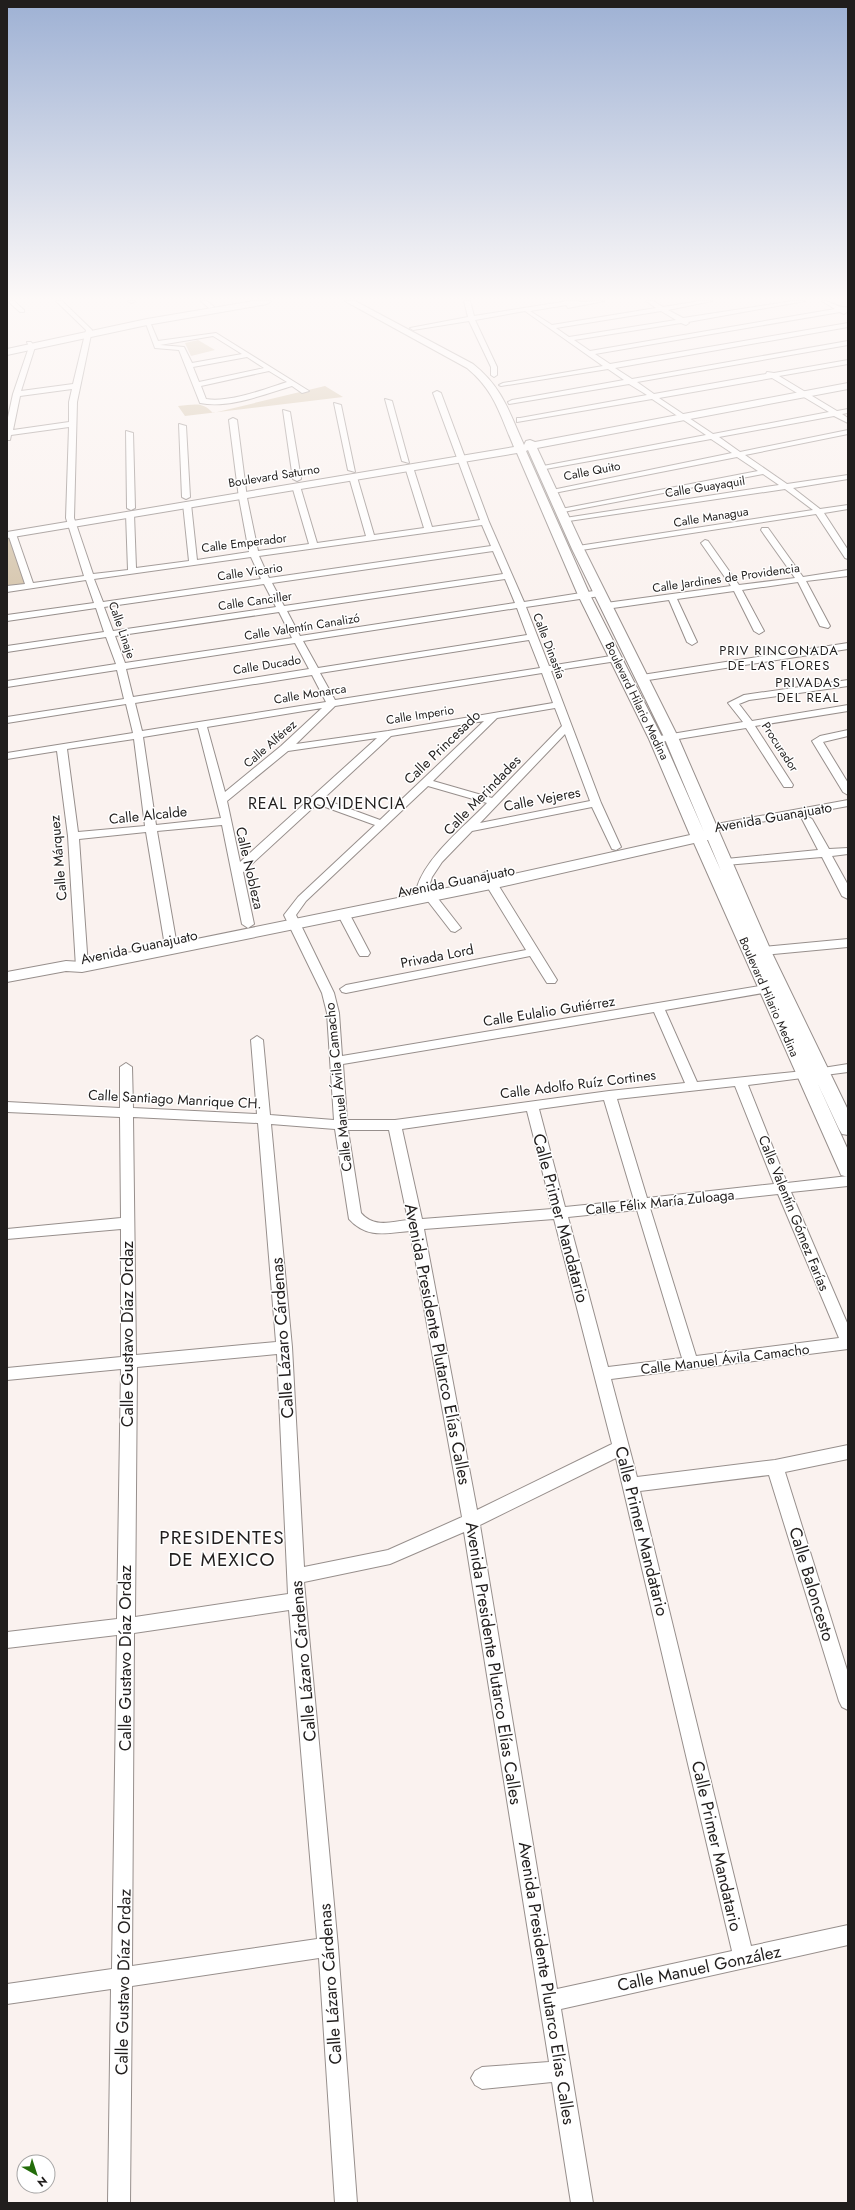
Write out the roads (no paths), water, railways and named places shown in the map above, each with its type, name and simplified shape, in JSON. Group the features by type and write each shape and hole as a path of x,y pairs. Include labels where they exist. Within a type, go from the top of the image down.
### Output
{"main road":[{"name":"Boulevard Hilario Medina","path":"503,404 543,468 552,492 578,549 671,737 696,794 705,833 765,989 812,1074 848,1129"},
{"name":"Boulevard Hilario Medina","path":"513,404 584,595 617,658 656,739 681,796 726,862 812,1074 848,1170"},
{"name":"Boulevard Saturno","path":"9,532 187,500 529,445 750,404"},
{"path":"681,796 696,794"},
{"name":"Avenida Guanajuato","path":"488,880 616,847 705,833"},
{"name":"Avenida Guanajuato","path":"7,977 427,891 488,880 705,833"},
{"name":"Avenida Guanajuato","path":"76,963 170,940 248,924 343,913 427,891"}],"street":[{"path":"15,404 8,434 72,424"},
{"name":"Calle Linaje","path":"74,404 72,424 71,521 121,666 138,735 159,884 170,940"},
{"path":"389,404 428,530"},
{"name":"Calle Dinastía","path":"441,404 485,522 521,606 546,670 596,803 616,847"},
{"path":"520,420 609,404"},
{"path":"665,404 809,502 819,512 848,556"},
{"path":"820,404 848,421"},
{"path":"337,406 353,473 371,538"},
{"path":"543,468 848,411"},
{"path":"286,412 297,482 314,546"},
{"path":"232,420 254,554 267,582 332,704"},
{"path":"182,426 193,562"},
{"name":"Calle Quito","path":"552,492 848,432"},
{"path":"129,433 132,570"},
{"path":"563,516 764,472"},
{"name":"Calle Guayaquil","path":"563,516 848,477"},
{"name":"Calle Managua","path":"578,549 848,507"},
{"name":"Calle Emperador","path":"7,589 132,570 485,522"},
{"path":"765,530 800,580 825,626"},
{"path":"9,532 30,586"},
{"path":"838,541 848,539"},
{"path":"705,543 737,588 760,631"},
{"name":"Calle Vicario","path":"7,618 267,582 496,548"},
{"name":"Calle Jardines de Providencia","path":"606,606 848,573"},
{"name":"Calle Canciller","path":"7,650 507,576"},
{"name":"Calle Valentín Canalizó","path":"7,684 521,606 584,595 600,594"},
{"path":"672,597 692,642"},
{"name":"Calle Ducado","path":"7,720 532,637"},
{"path":"642,678 848,646"},
{"name":"Calle Monarca","path":"7,756 617,658"},
{"name":"Procurador","path":"788,785 749,724 733,704 735,701 760,695 848,683"},
{"name":"Calle Alférez","path":"222,800 285,748 332,704"},
{"name":"Calle Imperio","path":"285,748 388,734 558,705"},
{"path":"656,739 848,708"},
{"name":"Calle Princesado","path":"291,920 302,899 494,716"},
{"name":"Calle Nobleza","path":"202,725 222,800 225,821 248,924"},
{"name":"Calle Merindades","path":"427,891 426,877 438,860 567,726"},
{"path":"848,733 817,741 848,792"},
{"path":"237,871 388,734"},
{"name":"Calle Márquez","path":"62,748 73,836 76,963"},
{"path":"426,782 493,802"},
{"path":"316,800 382,824"},
{"name":"Calle Vejeres","path":"470,828 596,803"},
{"name":"Avenida Guanajuato","path":"705,833 848,803"},
{"name":"Avenida Guanajuato","path":"705,833 848,812"},
{"path":"807,819 823,853 848,896"},
{"name":"Calle Alcalde","path":"73,836 225,821"},
{"path":"726,862 848,851"},
{"path":"488,880 551,980"},
{"path":"427,891 455,928"},
{"path":"343,913 364,953"},
{"name":"Calle Manuel Ávila Camacho","path":"291,920 328,993 333,1013 341,1125 354,1215 363,1224 377,1228"},
{"path":"763,951 848,943"},
{"name":"Privada Lord","path":"346,990 534,952"},
{"name":"Calle Eulalio Gutiérrez","path":"337,1061 765,989"},
{"path":"658,1008 693,1086"},
{"name":"Calle Lázaro Cárdenas","path":"256,1040 284,1347 297,1601 328,1947 346,2203"},
{"name":"Calle Gustavo Díaz Ordaz","path":"119,2203 123,1978 125,1626 129,1362 126,1222 128,1113 126,1067"},
{"name":"Calle Adolfo Ruíz Cortines","path":"341,1125 395,1125 609,1095 812,1074 848,1068"},
{"name":"Calle Valentín Gómez Farías","path":"740,1082 848,1343"},
{"path":"609,1095 691,1364"},
{"name":"Calle Primer Mandatario","path":"532,1106 622,1447 744,1959"},
{"name":"Calle Santiago Manrique CH.","path":"7,1107 264,1119 341,1125"},
{"name":"Avenida Presidente Plutarco Elías Calles","path":"395,1125 416,1225 471,1521 549,2001 562,2070 582,2203"},
{"name":"Calle Félix María Zuloaga","path":"377,1228 560,1213 848,1181"},
{"path":"7,1234 126,1222"},
{"name":"Calle Manuel Ávila Camacho","path":"602,1374 691,1364 848,1343"},
{"path":"7,1374 284,1347"},
{"path":"296,1576 390,1557 471,1521 622,1447"},
{"path":"631,1485 775,1467 848,1452"},
{"name":"Calle Baloncesto","path":"775,1467 848,1702"},
{"path":"7,1640 125,1626 297,1601"},
{"name":"Calle Manuel González","path":"549,2001 848,1935"},
{"path":"7,1994 328,1947"},
{"path":"482,2078 562,2070"}],"district":[{"name":"PRIV RINCONADA DE LAS FLORES","path":"779,658"},
{"name":"PRIVADAS DEL REAL","path":"808,690"},
{"name":"REAL PROVIDENCIA","path":"327,803"},
{"name":"PRESIDENTES DE MEXICO","path":"222,1548"}]}
